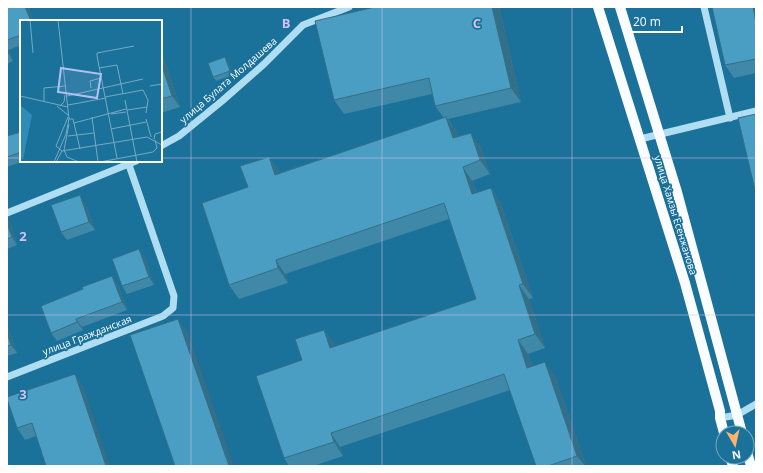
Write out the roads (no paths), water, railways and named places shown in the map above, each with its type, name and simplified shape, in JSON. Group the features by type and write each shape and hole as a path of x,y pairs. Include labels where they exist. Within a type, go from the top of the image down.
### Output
{"main road":[{"name":"улица Хамзы Есенжанова","path":"598,7 685,283 720,411 722,425"},
{"name":"улица Хамзы Есенжанова","path":"620,7 677,192 740,425"}],"street":[{"name":"улица Булата Молдашева","path":"162,145 179,136 222,101 264,64 303,25 349,7"},
{"path":"704,7 730,118"},
{"path":"640,139 756,111"},
{"path":"7,213 134,162"},
{"name":"улица Гражданская","path":"7,377 163,316 173,308 174,296 129,165"},
{"path":"720,418 737,415 756,404"}]}
